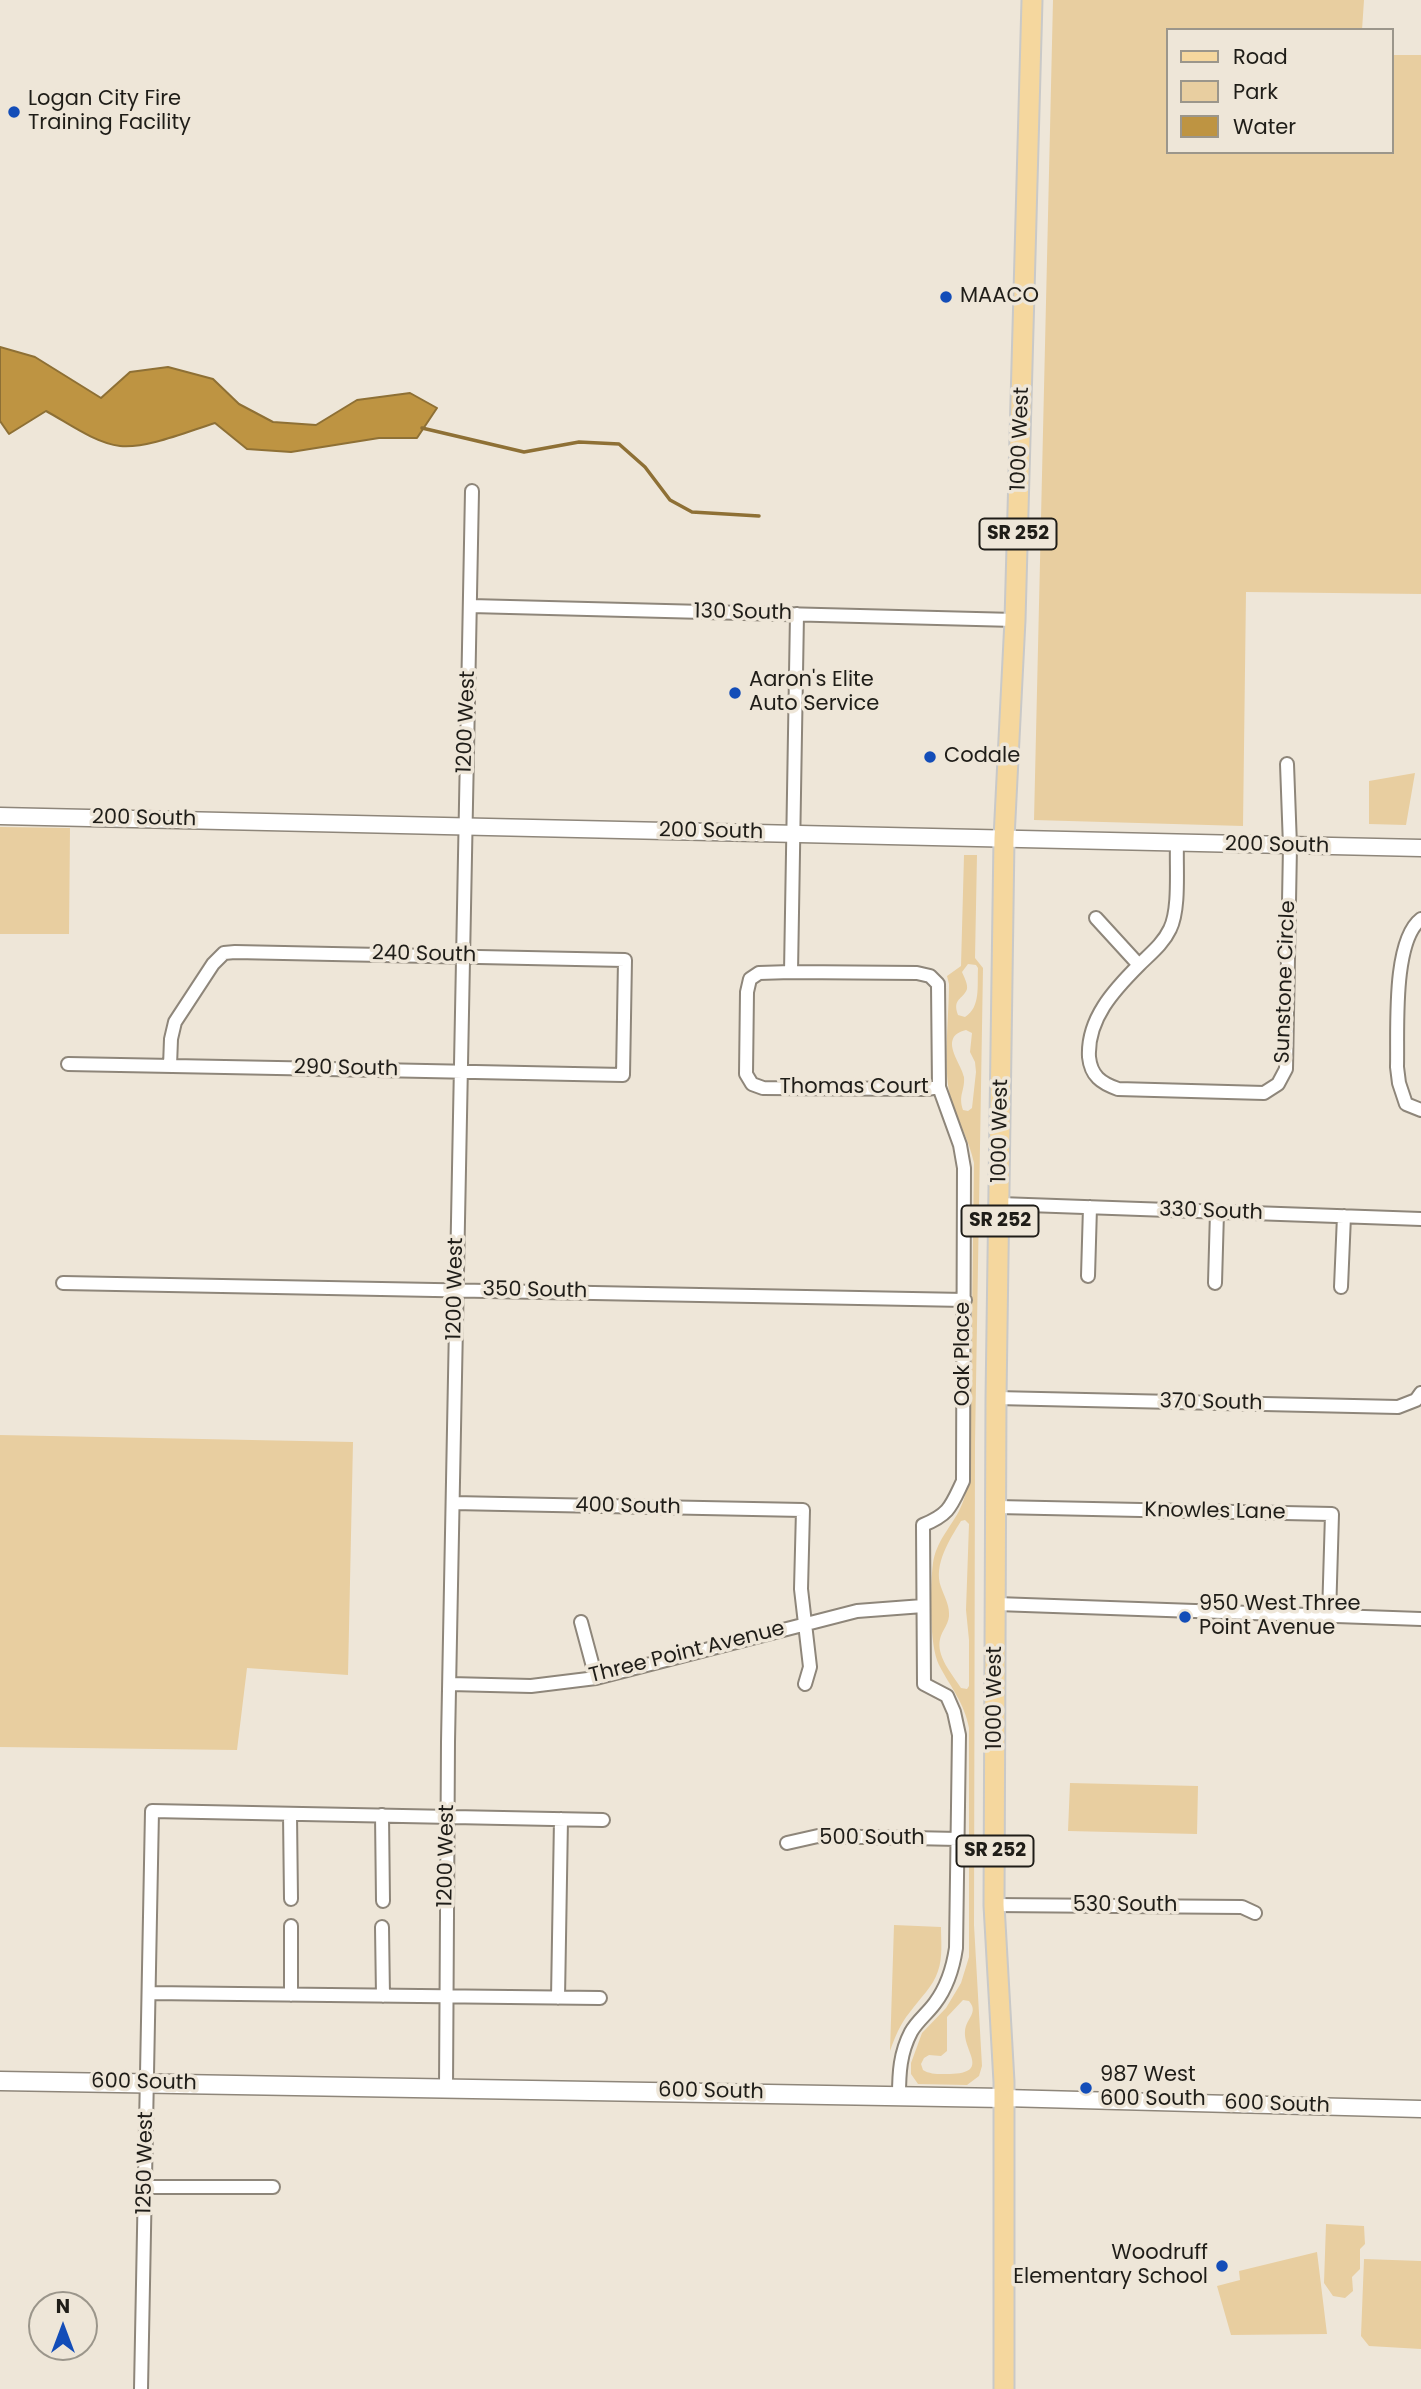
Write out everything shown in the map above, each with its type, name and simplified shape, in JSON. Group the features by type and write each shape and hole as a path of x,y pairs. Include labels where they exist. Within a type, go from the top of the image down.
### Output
{"main road":[{"name":"1000 West","path":"1004,2389 1004,2098 994,1905 996,1398 1004,838 1015,620 1032,0"},
{"name":"600 South","path":"0,2081 1004,2098"}],"street":[{"name":"1200 West","path":"446,2088 447,1817 472,491"},
{"name":"130 South","path":"471,606 1015,620"},
{"path":"791,972 797,614"},
{"path":"1287,764 1290,846"},
{"name":"200 South","path":"0,816 1421,848"},
{"name":"Sunstone Circle","path":"1177,844 1175,907 1171,928 1159,946 1116,988 1102,1008 1092,1030 1090,1068 1101,1083 1118,1089 1264,1093 1278,1084 1286,1069 1290,846"},
{"path":"1096,918 1139,965"},
{"path":"1421,919 1413,925 1400,960 1397,1067 1406,1104 1421,1110"},
{"name":"240 South","path":"170,1066 175,1022 213,964 224,953 462,956 625,960 623,1075"},
{"name":"Thomas Court","path":"791,972 917,973 930,976 938,984 939,1087 763,1088 752,1084 746,1074 747,992 750,979 759,973 791,972"},
{"name":"290 South","path":"68,1064 623,1075"},
{"name":"Oak Place","path":"923,1606 923,1525 941,1518 951,1506 963,1481 964,1168 960,1145 939,1087"},
{"name":"330 South","path":"1000,1204 1421,1219"},
{"path":"1088,1276 1090,1207"},
{"path":"1215,1283 1217,1212"},
{"path":"1341,1287 1344,1216"},
{"name":"350 South","path":"63,1283 965,1300"},
{"name":"370 South","path":"996,1398 1398,1407 1416,1400 1421,1394"},
{"name":"400 South","path":"453,1503 803,1510 801,1589 807,1623"},
{"name":"Knowles Lane","path":"997,1507 1332,1514 1329,1616"},
{"path":"997,1604 1421,1619"},
{"path":"899,2096 899,2067 904,2049 920,2017 940,1995 953,1968 956,1948 958,1735 954,1712 947,1696 924,1684 923,1606"},
{"name":"Three Point Avenue","path":"450,1684 531,1685 596,1678 857,1611 923,1606"},
{"path":"581,1622 596,1678"},
{"path":"805,1684 810,1667 807,1623"},
{"name":"1250 West","path":"141,2389 147,2187 152,1811 290,1814"},
{"path":"291,1899 290,1814 603,1820"},
{"path":"382,1815 383,1901"},
{"path":"558,1998 561,1819"},
{"name":"500 South","path":"788,1843 818,1836 958,1839"},
{"name":"530 South","path":"994,1905 1242,1907 1255,1913"},
{"path":"290,1995 291,1926"},
{"path":"382,1927 383,1996"},
{"path":"149,1993 600,1998"},
{"name":"600 South","path":"1004,2098 1421,2109"},
{"path":"147,2187 273,2187"}],"green space":[{"path":"1053,0 1364,0 1362,28 1166,28 1166,154 1393,154 1393,55 1421,55 1421,594 1246,592 1243,826 1034,820"},
{"path":"1415,773 1406,825 1369,824 1369,781"},
{"path":"0,827 70,828 69,934 0,934"},
{"path":"964,855 977,855 975,958 983,968 975,1443 974,1925 982,2066 979,2076 967,2085 918,2084 911,2074 911,2063 922,2033 946,2008 961,1983 969,1957 969,1728 960,1703 936,1656 931,1601 935,1555 961,1506 970,1469 974,1163 950,1095 947,1055 947,976 961,966","holes":["968,964 978,968 976,1002 965,1017 958,1015 956,1009 957,1002 967,989 962,972","966,1030 972,1033 970,1052 976,1072 972,1108 968,1111 963,1110 961,1097 964,1077 952,1045 953,1038","965,1520 969,1524 967,1689 961,1688 949,1671 939,1645 949,1613 939,1570 944,1552 961,1521","963,2000 972,2005 965,2031 972,2065 962,2073 926,2072 921,2064 924,2058 929,2055 941,2056 947,2051 947,2017"]},
{"path":"0,1435 353,1442 348,1675 247,1668 237,1750 0,1747"},
{"path":"1070,1783 1198,1786 1197,1834 1068,1831"},
{"path":"894,1925 941,1927 941,1949 936,1977 903,2021 890,2051"},
{"path":"1326,2224 1364,2226 1365,2244 1360,2249 1360,2269 1352,2277 1353,2291 1345,2298 1333,2296 1324,2283"},
{"path":"1317,2252 1327,2334 1231,2335 1217,2286 1240,2280 1239,2271"},
{"path":"1364,2259 1421,2261 1421,2349 1369,2346 1361,2336"}],"water":[{"path":"0,347 35,357 101,398 130,372 168,367 213,379 239,404 273,422 316,425 357,400 410,393 437,408 417,438 379,438 291,452 247,449 215,423 155,442 120,446 91,437 46,411 9,434 0,421"}],"waterway":[{"path":"422,428 524,452 579,442 619,444 645,467 670,500 692,512 759,516"}],"place":[{"name":"Logan City Fire Training Facility","path":"14,112"},
{"name":"MAACO","path":"946,297"},
{"name":"Aaron's Elite Auto Service","path":"735,693"},
{"name":"Codale","path":"930,757"},
{"name":"950 West Three Point Avenue","path":"1185,1617"},
{"name":"987 West 600 South","path":"1086,2088"},
{"name":"Woodruff Elementary School","path":"1222,2266"}]}
